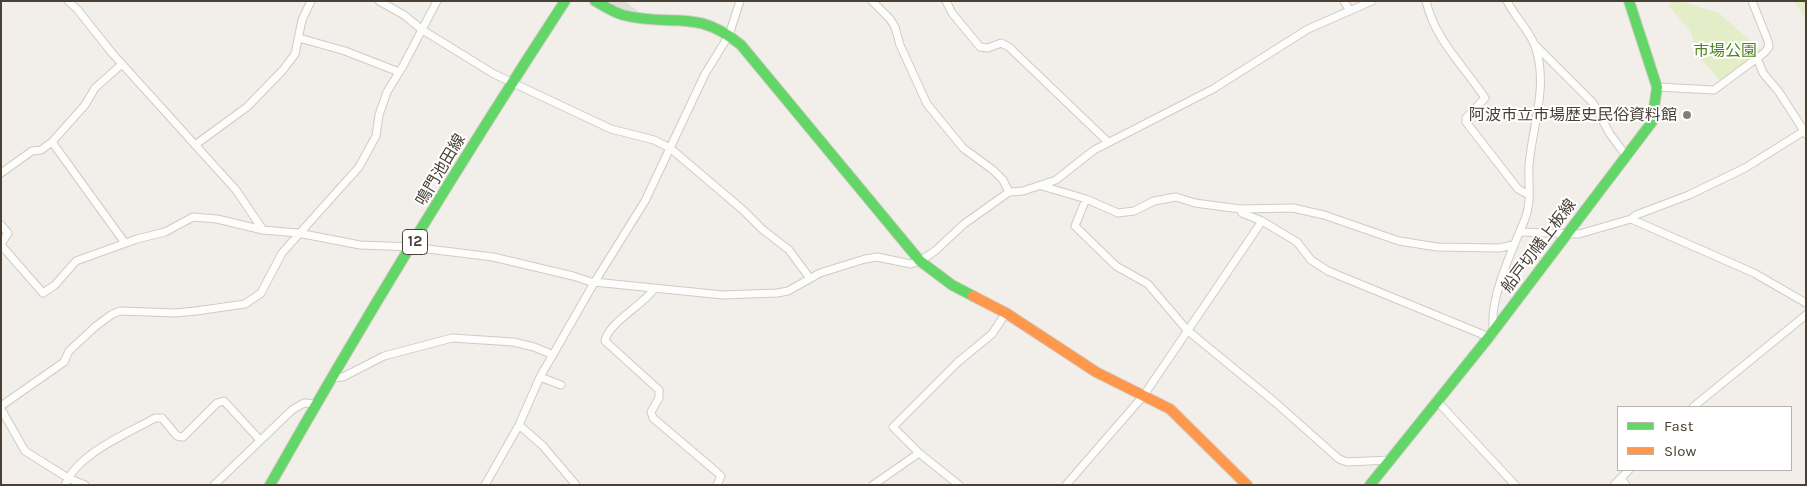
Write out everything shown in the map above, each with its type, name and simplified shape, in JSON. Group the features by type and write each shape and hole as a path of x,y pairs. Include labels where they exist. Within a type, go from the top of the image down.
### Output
{"main road":[{"name":"鳴門池田線","path":"270,485 316,404 513,81 565,1"},
{"path":"595,1 622,14 645,18 685,18 702,21 729,35 741,45 920,261 952,285 1006,313 1089,368 1157,401 1180,418 1247,485"},
{"name":"船戸切幡上板線","path":"1370,485 1436,400 1492,334 1652,122 1657,87 1629,1"}],"street":[{"path":"68,1 236,190 263,230"},
{"path":"195,145 247,108 261,95 295,54 302,20 312,1"},
{"path":"379,1 404,15 421,29 494,74 513,81 611,129 654,140 670,148 737,204 762,229 789,250 809,277"},
{"path":"85,485 67,481 25,450 1,408 64,362 69,351 110,315 120,311 175,314 250,302 261,293 282,253 359,167 376,136 378,115 387,92 437,1"},
{"path":"485,485 519,425 540,377 594,282 636,218 705,74 729,35 740,1"},
{"path":"872,1 890,19 895,27 900,45 927,104 964,148 1003,180 1009,192"},
{"path":"946,1 952,13 980,47 988,48 1001,43 1009,47 1108,142"},
{"path":"1344,1 1350,10"},
{"path":"1,226 8,233 1,244 43,293 54,285 76,260 125,243 165,232 193,217 216,219 263,230 298,233 360,245 412,247 493,257 594,282 722,295 777,293 796,287 809,277 877,257 911,264 920,261 935,251 964,224 1009,192 1023,191 1056,180 1094,150 1108,142 1213,89 1308,29 1372,1"},
{"path":"1426,1 1444,44 1472,78 1485,98 1466,118 1466,122 1518,189 1529,195"},
{"path":"1507,1 1535,46 1593,102 1610,134 1627,157"},
{"path":"1657,87 1714,90 1757,58 1769,47 1752,1"},
{"path":"299,38 346,51 399,72"},
{"path":"1240,209 1242,213 1262,221 1297,242 1312,260 1328,271 1492,334 1493,318 1500,284 1529,204 1529,167 1542,86 1535,46"},
{"path":"1520,232 1579,234 1631,219 1636,215 1689,195 1758,161 1804,129 1779,92 1763,73 1757,58"},
{"path":"1,172 32,151 41,150 52,142 85,105 95,88 122,64"},
{"path":"52,142 125,243"},
{"path":"1042,186 1086,199 1118,213 1134,211 1167,197 1240,209 1293,208 1324,215 1399,240 1437,247 1499,248 1513,245"},
{"path":"1086,199 1075,226 1116,266 1148,284 1187,330 1276,402 1339,459 1347,462 1390,460"},
{"path":"1631,219 1754,273 1806,303"},
{"path":"1066,485 1144,395 1262,221"},
{"path":"654,289 647,299 617,323 606,335 605,341 659,390 659,398 651,412 653,418 720,476 717,485"},
{"path":"960,485 919,453 893,426 958,362 992,334 1006,313"},
{"path":"1694,406 1806,315"},
{"path":"332,378 343,376 384,356 452,338 514,342 534,346 553,355"},
{"path":"540,377 561,385"},
{"path":"1436,400 1515,485"},
{"path":"67,481 75,468 92,454 155,418 162,418 178,436 183,437 217,403 224,401 259,439"},
{"path":"214,485 259,439 292,410 304,403 316,404"},
{"path":"519,425 543,446 576,485"},
{"path":"873,485 914,454 919,453"},
{"path":"1614,485 1628,471"},
{"path":"1621,478 1626,485"}],"green space":[{"name":"市場公園","path":"1672,1 1680,1 1719,13 1764,53 1723,84 1694,51 1692,34 1669,6"},
{"path":"1794,1 1806,1 1806,20"}],"shaded area":[{"path":"606,1 625,1 639,12 622,9"}],"traffic: fast":[{"path":"270,485 414,241 565,1"},
{"path":"595,1 623,15 656,20 697,22 725,33 741,45 920,261 952,285 973,296"},
{"path":"1370,485 1489,337 1652,122 1657,87 1629,1"}],"traffic: slow":[{"path":"973,296 1006,313 1096,372 1170,409 1247,485"}],"place":[{"name":"阿波市立市場歴史民俗資料館","path":"1687,115"}]}
